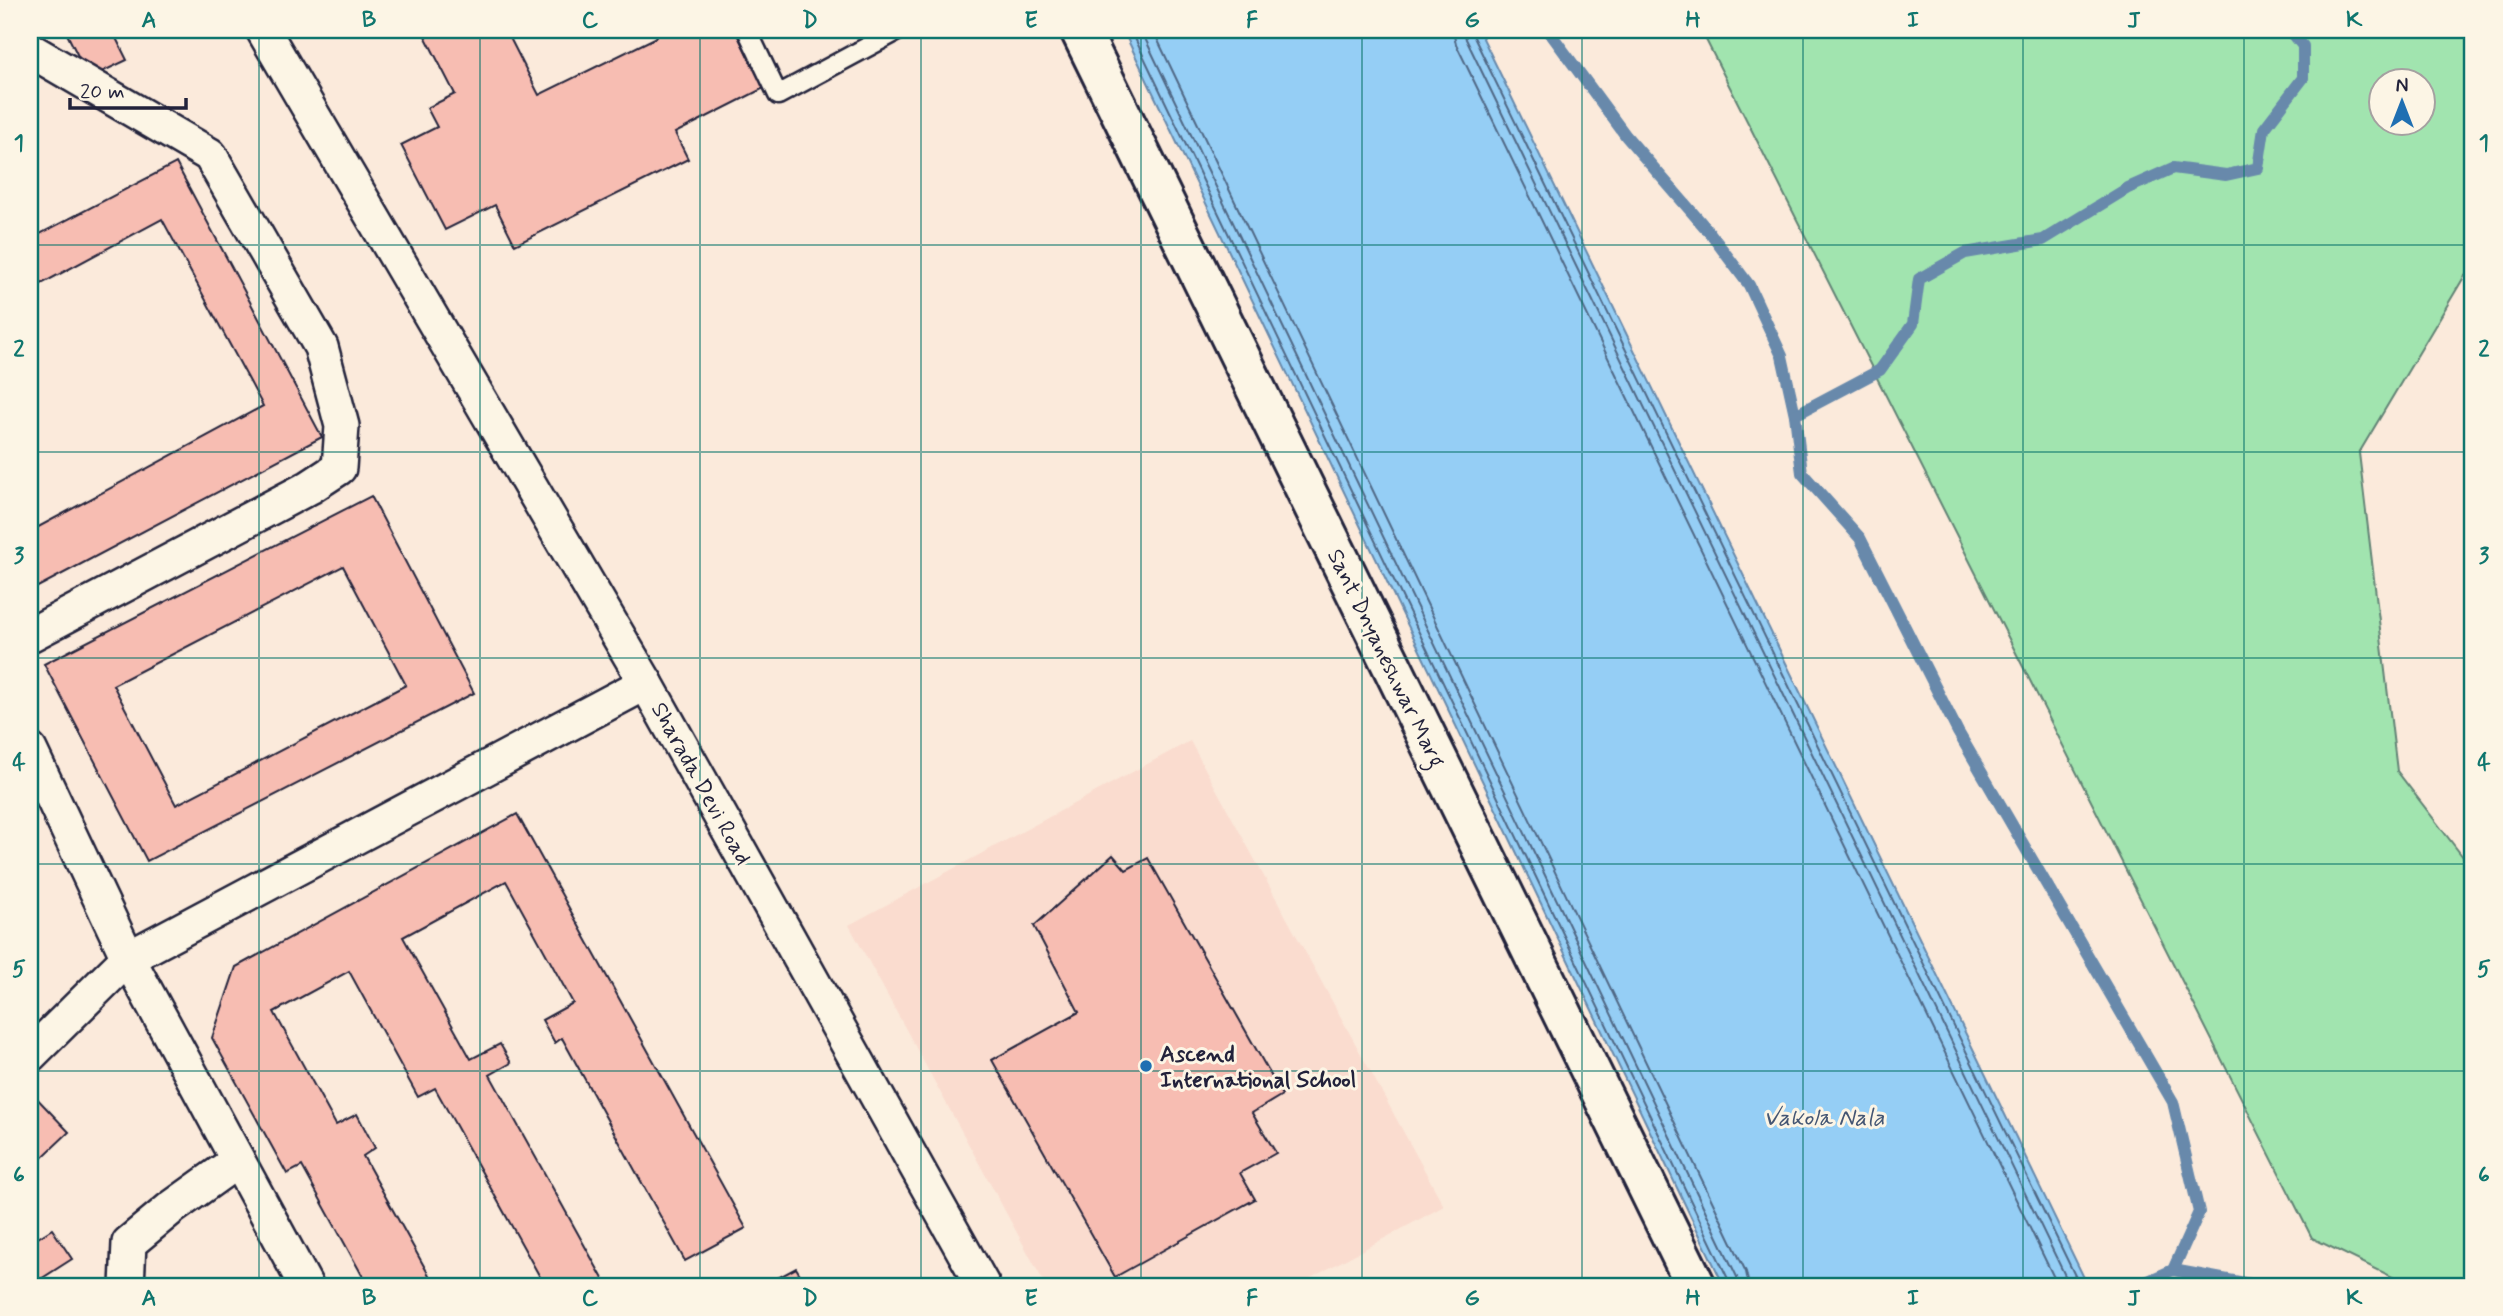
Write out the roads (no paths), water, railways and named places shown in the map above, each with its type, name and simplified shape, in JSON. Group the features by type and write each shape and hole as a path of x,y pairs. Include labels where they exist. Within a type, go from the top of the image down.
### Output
{"street":[{"path":"263,30 646,682"},
{"name":"Sant Dnyaneshwar Marg","path":"1080,30 1696,1286"},
{"path":"30,50 210,155 321,346 342,426 339,468 310,487 30,635"},
{"name":"Sharada Devi Road","path":"30,1055 128,958 646,682 983,1286"},
{"path":"30,750 128,958 306,1286"},
{"path":"127,1286 129,1244 170,1209 237,1161"}],"lane":[{"path":"747,30 778,95 899,30"}],"water":[{"name":"Vakola Nala","path":"1123,30 1479,30 2088,1286 1724,1286"}],"waterway":[{"path":"1548,30 1626,136 1710,233 1749,285 1782,356 1795,415"},
{"path":"2137,1286 2173,1270 2199,1212 2173,1102 1958,732 1860,538 1802,473 1795,415 1880,370 1913,324 1919,279 1965,253 2043,240 2128,188 2173,168 2226,175 2258,168 2264,129 2303,78 2303,46 2290,30"},
{"path":"2173,1270 2261,1286"},
{"path":"2447,1286 2473,1284"}],"place":[{"name":"Ascend International School","path":"1146,1066"}]}
